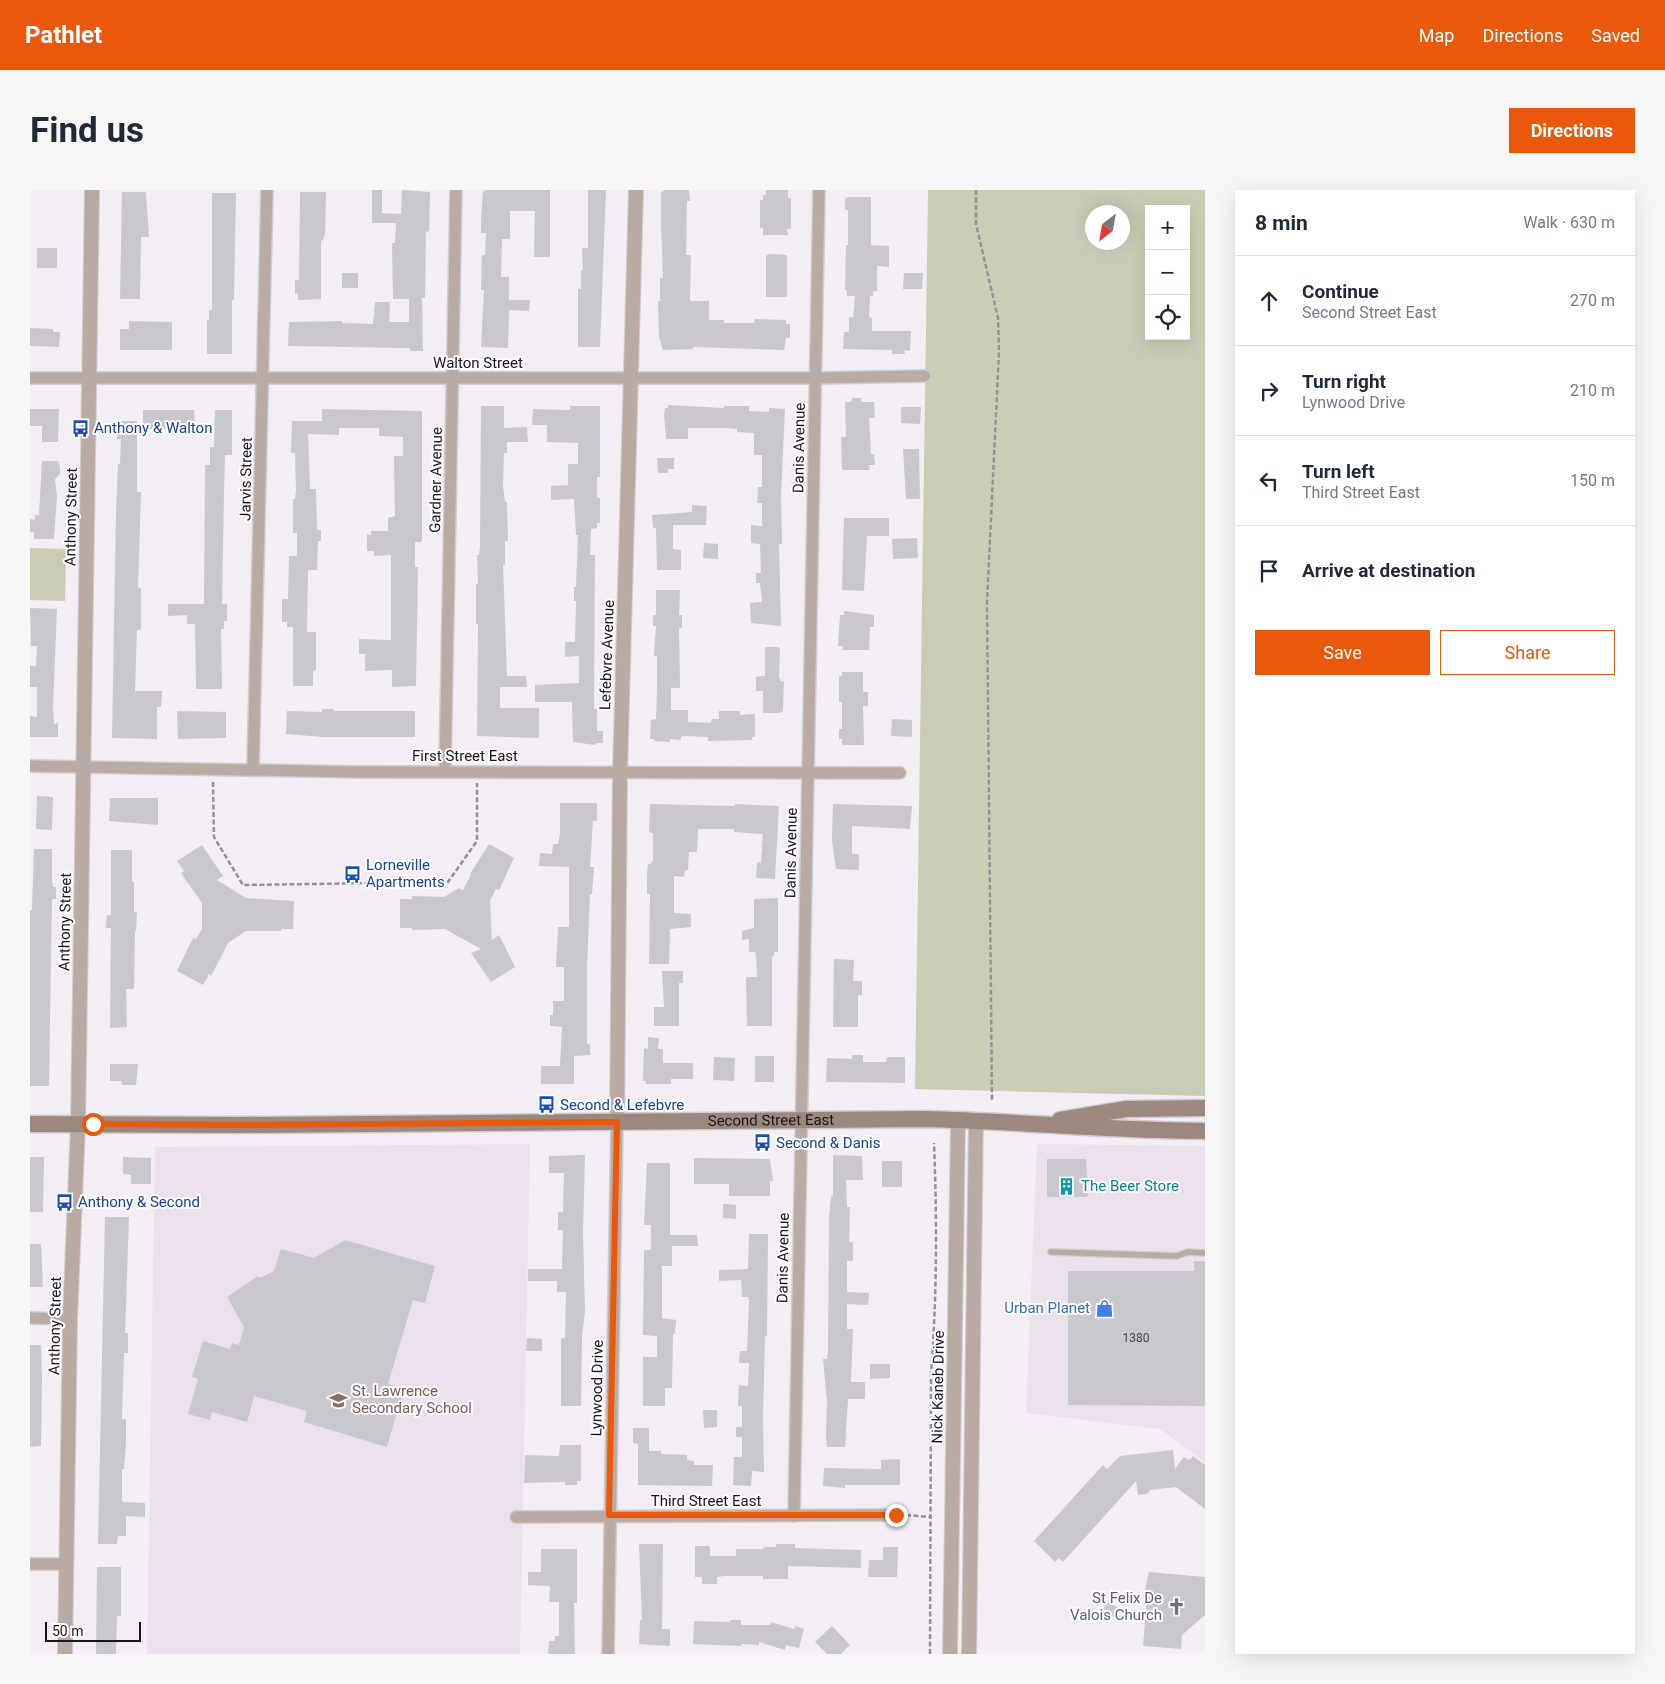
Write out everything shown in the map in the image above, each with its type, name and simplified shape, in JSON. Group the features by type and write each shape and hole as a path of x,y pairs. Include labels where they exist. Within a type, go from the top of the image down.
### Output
{"main road":[{"name":"Second Street East","path":"1033,1124 1126,1108 1205,1108"},
{"name":"Second Street East","path":"30,1124 240,1125 976,1120 1132,1131 1205,1131"}],"street":[{"name":"Anthony Street","path":"65,1654 70,1319 78,1124 92,190"},
{"name":"Jarvis Street","path":"254,769 267,190"},
{"name":"Gardner Avenue","path":"445,771 456,190"},
{"name":"Lefebvre Avenue","path":"617,1122 620,772 636,190"},
{"name":"Danis Avenue","path":"794,1516 819,190"},
{"name":"Walton Street","path":"30,378 816,378 925,376"},
{"name":"First Street East","path":"30,766 445,771 900,772"},
{"name":"Nick Kaneb Drive","path":"950,1654 958,1120"},
{"path":"970,1654 976,1120"},
{"name":"Lynwood Drive","path":"608,1654 617,1122"},
{"path":"30,1318 70,1319"},
{"name":"Third Street East","path":"516,1517 609,1515 896,1515"},
{"path":"30,1564 67,1564"}],"lane":[{"path":"1051,1252 1177,1256 1188,1252 1205,1252"}],"path":[{"path":"976,190 976,224 998,318 999,352 987,602 992,1100"},
{"path":"213,768 214,838 243,885 448,882 476,841 477,771"},
{"path":"930,1654 932,1517 931,1374 935,1329 937,1223 934,1143"},
{"path":"896,1515 932,1517"}],"shaded area":[{"name":"St. Lawrence Secondary School","path":"530,1144 520,1654 147,1654 155,1147"},
{"path":"1037,1144 1205,1146 1205,1462 1160,1429 1026,1413"}],"green space":[{"path":"928,190 1205,190 1205,1096 915,1089"},
{"path":"30,548 66,549 65,601 30,600"}],"building":[{"path":"372,190 382,190 382,213 401,214 402,190 430,192 429,232 426,231 425,298 422,298 423,351 410,351 410,348 288,346 289,322 342,321 342,323 373,324 375,302 390,302 389,322 409,322 409,299 393,299 392,243 395,243 396,223 372,223"},
{"path":"486,190 550,190 550,257 534,257 535,211 510,211 510,239 502,239 501,277 509,277 509,300 530,300 529,311 509,310 508,348 481,347 484,290 481,290 482,255 485,255 486,233 481,233 481,221 483,192"},
{"path":"588,190 606,190 600,347 578,347 578,289 581,289 581,270 583,270 582,248 588,248"},
{"path":"665,190 689,190 690,201 687,201 686,255 691,255 690,301 709,301 709,320 724,320 724,323 754,323 755,319 786,320 786,324 790,324 790,337 786,338 784,350 693,347 693,349 663,350 659,337 658,301 660,301 660,278 663,278 661,192"},
{"path":"766,190 788,190 788,198 791,198 791,229 787,229 788,235 763,235 763,228 760,228 760,200 763,200 763,195 766,195"},
{"path":"122,192 146,192 149,237 141,237 140,299 120,299"},
{"path":"300,192 326,192 325,236 323,241 321,240 321,299 298,300 298,293 295,294 295,280 299,280"},
{"path":"212,193 236,193 232,354 207,354 207,320 209,320 209,310 212,310"},
{"path":"871,197 871,245 889,246 889,267 877,266 877,291 873,291 873,296 870,296 869,317 872,318 872,331 911,331 910,351 904,350 905,354 892,354 892,350 843,349 844,332 849,332 849,317 853,318 855,296 847,296 847,290 845,290 848,210 845,210 845,198"},
{"path":"37,248 57,248 57,268 37,268"},
{"path":"769,254 787,255 787,297 766,297 766,256"},
{"path":"342,273 358,273 358,288 342,288"},
{"path":"904,273 923,273 922,289 903,289"},
{"path":"129,321 172,322 172,350 120,350 120,329 129,329"},
{"path":"30,328 53,329 53,332 60,332 59,347 30,346"},
{"path":"852,398 861,398 861,402 874,402 875,418 869,418 871,454 874,454 875,465 869,465 870,470 842,470 841,437 846,437 845,402 851,402"},
{"path":"668,405 724,408 724,406 749,406 749,411 769,412 769,408 785,409 781,495 782,544 779,544 781,626 751,623 750,603 762,602 760,583 756,583 756,573 761,573 760,544 751,543 751,525 762,526 762,503 757,503 758,487 762,487 762,455 754,455 754,433 737,432 737,429 724,428 688,428 688,439 666,439 664,414 665,408 668,408"},
{"path":"481,406 504,406 504,428 527,427 528,442 507,442 507,453 504,453 503,486 505,502 507,502 508,541 505,541 505,565 503,565 507,676 526,676 527,687 500,687 500,708 539,708 539,738 477,736 478,624 476,624 476,584 478,584 477,555 479,555 480,545"},
{"path":"570,406 600,406 600,477 597,477 597,498 600,498 600,523 597,523 597,528 591,529 590,555 595,555 594,709 597,709 597,731 603,731 603,743 596,743 595,745 573,742 572,702 535,702 535,685 579,683 579,656 565,657 565,642 575,642 576,601 574,601 574,587 576,587 578,535 576,535 574,499 551,500 551,486 568,485 568,464 578,464 578,443 547,442 547,425 532,425 533,409 570,410"},
{"path":"901,407 921,407 920,424 901,423"},
{"path":"30,409 59,409 58,442 42,442 42,426 30,426"},
{"path":"322,409 422,411 422,542 415,542 415,567 418,567 416,686 392,687 392,670 365,671 365,654 359,654 359,639 391,640 391,555 374,556 374,551 367,551 367,534 371,535 371,531 388,531 388,518 395,516 394,456 403,456 403,437 379,436 379,428 339,428 339,435 308,434 310,489 316,489 317,530 321,530 321,541 318,541 317,570 308,570 307,632 316,632 316,670 313,671 313,686 293,686 293,627 287,627 287,622 282,622 282,599 288,599 289,556 297,556 297,533 293,533 293,499 295,499 296,489 295,453 291,453 292,421 322,421"},
{"path":"143,410 194,410 195,433 176,433 176,429 143,429"},
{"path":"215,410 232,410 232,455 225,455 224,493 222,604 227,604 227,621 224,621 224,629 221,629 222,689 196,689 195,624 187,624 187,615 168,616 168,604 204,604 205,465 210,465 210,447 214,447"},
{"path":"121,421 137,421 137,492 141,492 138,588 141,588 141,630 137,630 135,691 162,691 161,707 157,707 157,739 112,738 116,513 121,439 117,439 117,426 121,426"},
{"path":"903,449 919,449 920,499 906,499"},
{"path":"657,458 674,458 674,469 668,469 668,473 658,473"},
{"path":"42,461 58,461 60,467 60,474 55,479 57,496 54,539 34,539 34,532 30,532 30,519 35,520 35,515 39,515"},
{"path":"692,505 707,506 706,525 673,525 673,549 681,550 681,570 657,570 656,528 653,528 652,515 692,512"},
{"path":"844,518 889,518 889,536 867,536 864,591 842,590"},
{"path":"917,538 918,558 893,559 892,539"},
{"path":"704,543 718,544 718,559 703,558"},
{"path":"656,590 680,590 679,615 682,615 682,628 679,628 680,688 671,688 671,710 688,710 688,722 711,723 712,719 719,719 719,711 740,711 740,715 755,714 755,737 752,737 752,740 708,741 708,737 685,736 681,737 681,740 670,739 670,742 650,739 651,720 656,719 657,656 654,656 656,626 653,626 653,615 656,615"},
{"path":"30,608 57,609 53,706 54,724 58,723 58,737 30,737 30,716 37,717 37,687 30,687 30,666 36,666 37,646 31,646"},
{"path":"844,611 874,615 874,627 870,627 869,650 842,650 843,646 838,646 840,615 844,615"},
{"path":"765,647 779,647 780,651 779,676 781,682 784,681 783,711 780,713 763,713 763,691 756,691 756,677 765,676"},
{"path":"842,672 863,672 863,692 868,692 868,706 863,706 864,745 842,745 842,739 839,739 839,729 842,729 842,702 839,702 839,676 842,676"},
{"path":"322,709 334,709 334,711 415,711 415,737 323,737 286,734 287,711 322,712"},
{"path":"177,711 226,712 226,738 178,739"},
{"path":"892,719 912,720 912,737 891,736"},
{"path":"37,796 53,797 52,830 36,829"},
{"path":"110,798 158,798 158,825 109,821"},
{"path":"560,803 597,803 597,821 593,821 590,867 594,867 592,894 590,894 587,967 587,1044 590,1044 590,1055 574,1056 574,1084 541,1084 541,1066 560,1066 562,1027 550,1026 550,1015 553,1015 553,1001 564,1001 564,967 556,967 558,927 569,927 569,867 539,866 540,853 552,854 553,844 558,844 560,834"},
{"path":"650,804 779,806 775,879 756,878 757,862 761,863 763,834 734,832 734,829 698,829 697,852 689,852 688,870 685,870 684,877 674,876 674,913 691,914 691,927 670,929 669,964 649,964 650,894 647,894 647,875 648,864 651,864 653,860 653,833 649,832"},
{"path":"833,804 912,806 910,829 852,826 852,854 859,854 859,870 836,869 832,840"},
{"path":"489,844 514,858 499,890 496,889 490,901 492,940 499,935 515,967 491,982 471,953 481,949 445,929 412,930 412,928 400,928 400,899 412,899 412,896 444,897 459,888 463,890 470,874"},
{"path":"202,845 223,876 217,880 246,898 294,901 293,929 246,931 228,943 211,976 209,974 203,985 177,971 193,938 196,939 202,929 202,903 181,873 184,871 177,861"},
{"path":"34,849 52,849 52,881 53,887 56,887 56,899 52,899 49,1086 30,1086 30,910 32,910"},
{"path":"111,850 132,850 134,912 137,912 134,989 126,989 127,1027 110,1028 111,928 106,928 107,915 111,915"},
{"path":"778,898 778,952 774,952 774,956 772,956 772,1026 747,1026 746,977 757,977 756,956 755,952 749,952 749,939 742,940 742,931 754,928 754,899"},
{"path":"834,959 854,960 853,981 862,981 862,995 858,995 858,1027 833,1027"},
{"path":"662,971 683,971 683,983 679,983 679,1026 654,1026 654,1007 664,1007"},
{"path":"648,1037 659,1038 658,1049 663,1049 663,1063 693,1063 693,1079 671,1079 671,1084 646,1084 646,1081 643,1081 644,1048 648,1049"},
{"path":"852,1055 863,1055 863,1062 886,1062 887,1057 905,1057 905,1083 826,1082 827,1058 852,1059"},
{"path":"755,1056 774,1056 774,1082 755,1082"},
{"path":"714,1057 735,1058 734,1081 713,1080"},
{"path":"110,1064 138,1064 136,1085 122,1085 121,1081 110,1081"},
{"path":"585,1155 583,1233 585,1311 582,1336 581,1406 561,1406 561,1338 565,1338 566,1292 557,1292 557,1281 528,1281 528,1269 562,1269 563,1230 558,1230 558,1212 563,1212 564,1173 549,1173 549,1156"},
{"path":"833,1155 862,1156 863,1180 846,1180 847,1207 850,1207 849,1242 853,1242 853,1261 847,1261 847,1292 869,1293 868,1305 847,1304 847,1329 853,1329 851,1382 865,1382 865,1399 848,1399 845,1447 827,1447 826,1435 827,1402 823,1359 827,1359 828,1352 829,1218 831,1196 833,1196"},
{"path":"30,1157 44,1157 43,1212 30,1212"},
{"path":"123,1157 151,1158 151,1184 131,1184 131,1175 123,1174"},
{"path":"694,1158 770,1159 773,1181 770,1181 770,1196 729,1196 729,1184 694,1184"},
{"name":"The Beer Store","path":"1047,1159 1086,1159 1088,1197 1047,1197"},
{"path":"882,1161 902,1161 902,1187 882,1187"},
{"path":"647,1163 670,1163 670,1235 697,1235 698,1246 672,1246 672,1266 662,1266 662,1318 676,1320 675,1334 673,1334 672,1388 665,1388 665,1406 643,1406 643,1357 657,1357 657,1336 643,1335 644,1250 651,1250 651,1225 644,1225"},
{"path":"723,1204 736,1205 736,1219 723,1218"},
{"path":"105,1217 129,1217 125,1333 128,1333 128,1353 124,1353 122,1419 126,1419 126,1441 124,1469 122,1469 122,1502 145,1503 145,1517 126,1516 126,1536 118,1536 117,1544 98,1544"},
{"path":"749,1234 768,1234 767,1336 765,1336 763,1418 764,1472 752,1471 751,1486 733,1485 734,1457 742,1457 742,1437 736,1437 736,1427 742,1427 742,1406 738,1406 739,1385 748,1386 749,1363 739,1363 740,1351 747,1351 749,1301 748,1297 742,1297 741,1280 719,1281 719,1270 748,1269"},
{"path":"345,1240 435,1266 425,1303 413,1300 388,1384 404,1388 387,1447 304,1422 307,1411 254,1396 247,1422 212,1412 210,1420 188,1414 198,1379 192,1377 203,1341 230,1349 232,1343 239,1345 244,1327 227,1297 258,1276 260,1278 274,1271 281,1249 314,1258"},
{"path":"30,1244 41,1244 43,1287 30,1287"},
{"path":"1194,1261 1205,1261 1205,1406 1068,1405 1068,1271 1194,1271"},
{"path":"527,1338 542,1339 542,1351 526,1351"},
{"path":"30,1345 41,1345 42,1377 41,1446 30,1447"},
{"path":"870,1364 890,1364 890,1378 870,1379"},
{"path":"703,1410 717,1410 717,1427 704,1428"},
{"path":"633,1428 649,1428 649,1451 661,1451 661,1454 687,1455 687,1460 694,1461 694,1465 713,1465 712,1486 638,1485 638,1444 633,1443"},
{"path":"560,1445 581,1445 581,1481 577,1481 577,1485 565,1485 565,1482 524,1483 525,1455 559,1456"},
{"path":"1173,1450 1175,1469 1184,1457 1189,1460 1193,1456 1205,1465 1205,1509 1176,1487 1150,1490 1147,1494 1138,1495 1136,1481 1063,1562 1059,1558 1055,1562 1034,1541 1103,1465 1107,1469 1120,1456"},
{"path":"900,1459 900,1485 845,1485 845,1488 823,1486 824,1468 881,1469 881,1460"},
{"path":"639,1544 663,1544 662,1629 670,1629 670,1646 639,1644 640,1620 642,1620"},
{"path":"776,1544 795,1544 795,1548 861,1550 861,1568 788,1566 788,1579 763,1579 763,1576 724,1576 717,1577 717,1584 702,1584 702,1577 695,1577 695,1546 710,1546 710,1556 736,1556 736,1549 763,1549 764,1547 776,1547"},
{"path":"883,1547 898,1547 897,1577 868,1577 869,1560 883,1560"},
{"path":"541,1549 577,1549 577,1603 574,1603 575,1654 548,1654 549,1641 555,1641 555,1636 559,1636 559,1602 549,1602 550,1586 528,1585 528,1572 541,1572"},
{"path":"97,1567 121,1567 121,1616 117,1616 116,1654 96,1654"},
{"name":"St Felix De Valois Church","path":"1149,1572 1205,1577 1205,1615 1182,1635 1181,1649 1143,1646 1147,1599 1143,1599"},
{"path":"1109,1601 1119,1609 1108,1622 1099,1614"},
{"path":"730,1620 741,1620 741,1625 770,1625 771,1622 794,1629 795,1626 804,1629 799,1648 786,1645 785,1650 759,1642 759,1645 741,1644 741,1646 693,1644 694,1621 730,1622"},
{"path":"832,1626 850,1645 841,1654 827,1654 815,1642"}],"place":[{"name":"Anthony & Walton","path":"80,428"},
{"name":"Lorneville Apartments","path":"352,874"},
{"name":"Second & Lefebvre","path":"546,1105"},
{"name":"Second & Danis","path":"762,1143"},
{"name":"The Beer Store","path":"1067,1186"},
{"name":"Anthony & Second","path":"64,1202"},
{"name":"Urban Planet","path":"1104,1308"},
{"name":"St. Lawrence Secondary School","path":"338,1400"},
{"name":"St Felix De Valois Church","path":"1176,1607"}],"route":[{"path":"93,1124 240,1125 617,1122 609,1515 896,1515"}]}
